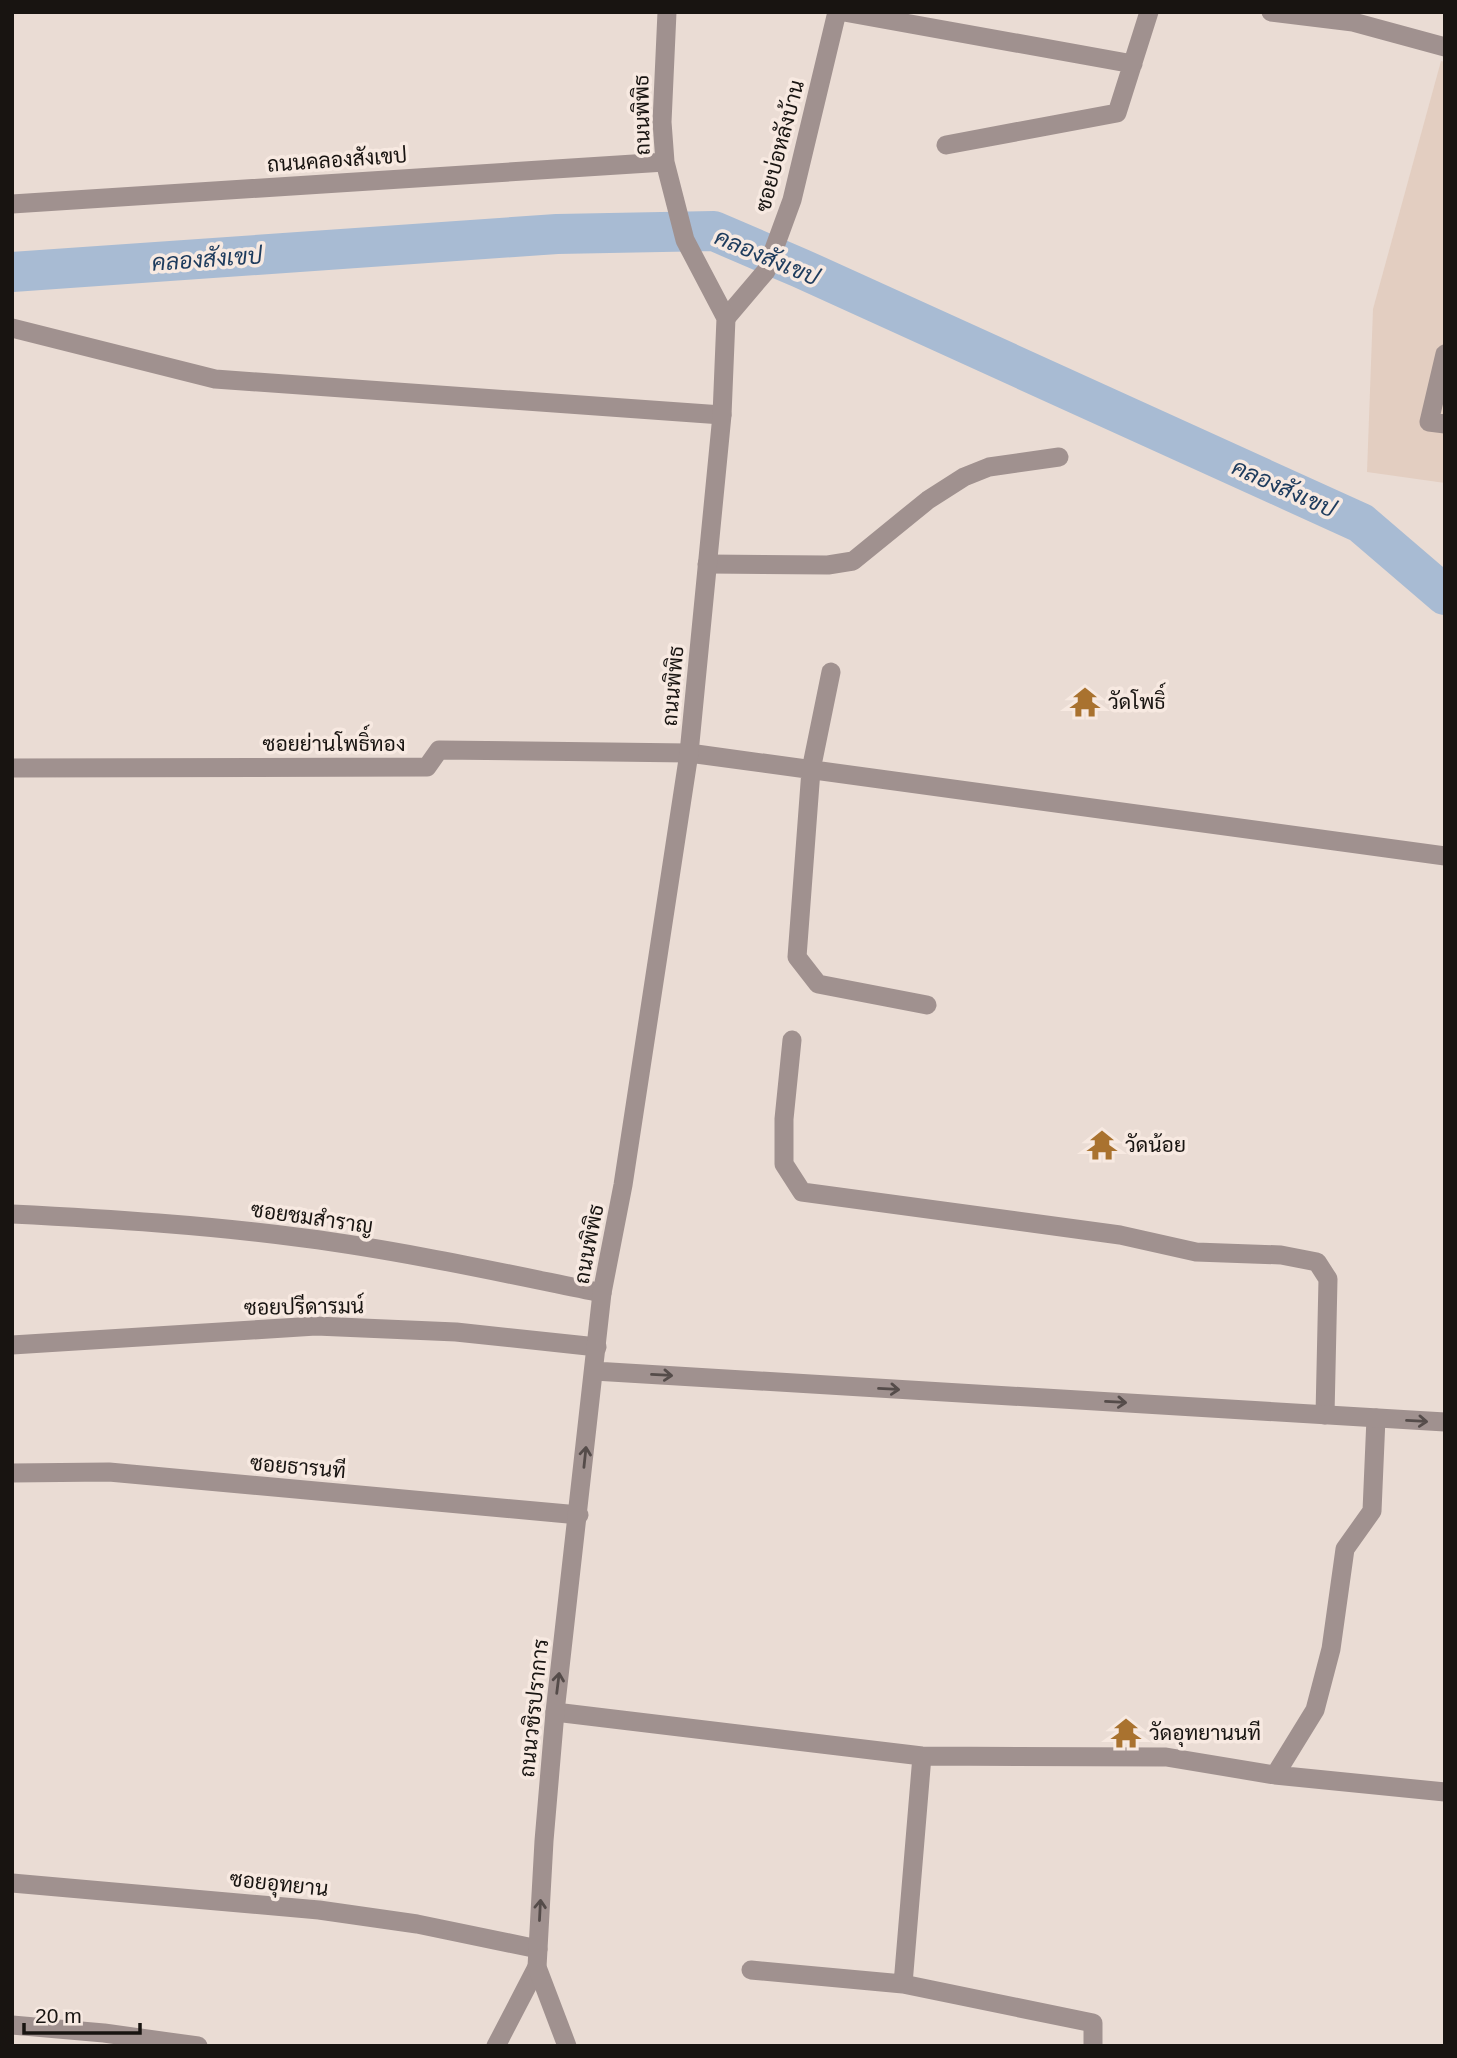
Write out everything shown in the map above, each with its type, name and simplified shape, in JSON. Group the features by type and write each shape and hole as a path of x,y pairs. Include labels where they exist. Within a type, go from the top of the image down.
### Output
{"street":[{"name":"ถนนพิพิธ","path":"594,1371 602,1293 623,1185 689,753 722,415 726,318 685,240 665,162 662,121 667,12"},
{"name":"ซอยบ่อหลังบ้าน","path":"726,318 766,271 792,200 837,12"},
{"path":"844,12 1133,64"},
{"path":"946,145 1117,113 1149,12"},
{"path":"1271,12 1353,22 1445,47"},
{"name":"ถนนคลองสังเขป","path":"12,204 665,162"},
{"path":"12,328 215,379 722,415"},
{"path":"1445,354 1429,422 1445,424"},
{"path":"707,564 828,565 853,561 928,500 964,477 989,467 1059,457"},
{"path":"831,672 811,770 797,957 818,984 927,1005"},
{"name":"ซอยย่านโพธิ์ทอง","path":"12,768 427,767 439,750 689,753"},
{"path":"689,753 1445,856"},
{"path":"792,1040 784,1119 784,1164 802,1192 1120,1235 1196,1252 1281,1255 1317,1262 1328,1279 1325,1415"},
{"name":"ซอยชมสำราญ","path":"12,1214 155,1221 306,1238 426,1258 602,1293"},
{"name":"ซอยปรีดารมน์","path":"12,1345 316,1326 456,1332 597,1347"},
{"path":"594,1371 1445,1422"},
{"name":"ถนนวชิรปราการ","path":"567,2046 538,1958 555,1712 594,1371"},
{"path":"1275,1775 1315,1710 1331,1649 1345,1549 1372,1511 1376,1418"},
{"name":"ซอยธารนที","path":"12,1473 109,1472 579,1515"},
{"path":"555,1712 922,1756 1166,1757 1275,1775 1445,1792"},
{"path":"903,1984 922,1756"},
{"name":"ซอยอุทยาน","path":"12,1883 319,1910 417,1924 538,1958"},
{"path":"496,2046 538,1958"},
{"path":"751,1970 903,1984 1093,2023 1093,2046"},
{"path":"12,2025 104,2033 198,2046"}],"shaded area":[{"path":"1441,61 1445,62 1445,483 1367,472 1373,309"}],"waterway":[{"name":"คลองสังเขป","path":"12,272 557,234 714,231 1361,523 1445,595"}],"place":[{"name":"วัดโพธิ์","path":"1085,702"},
{"name":"วัดน้อย","path":"1102,1145"},
{"name":"วัดอุทยานนที","path":"1126,1733"}]}
